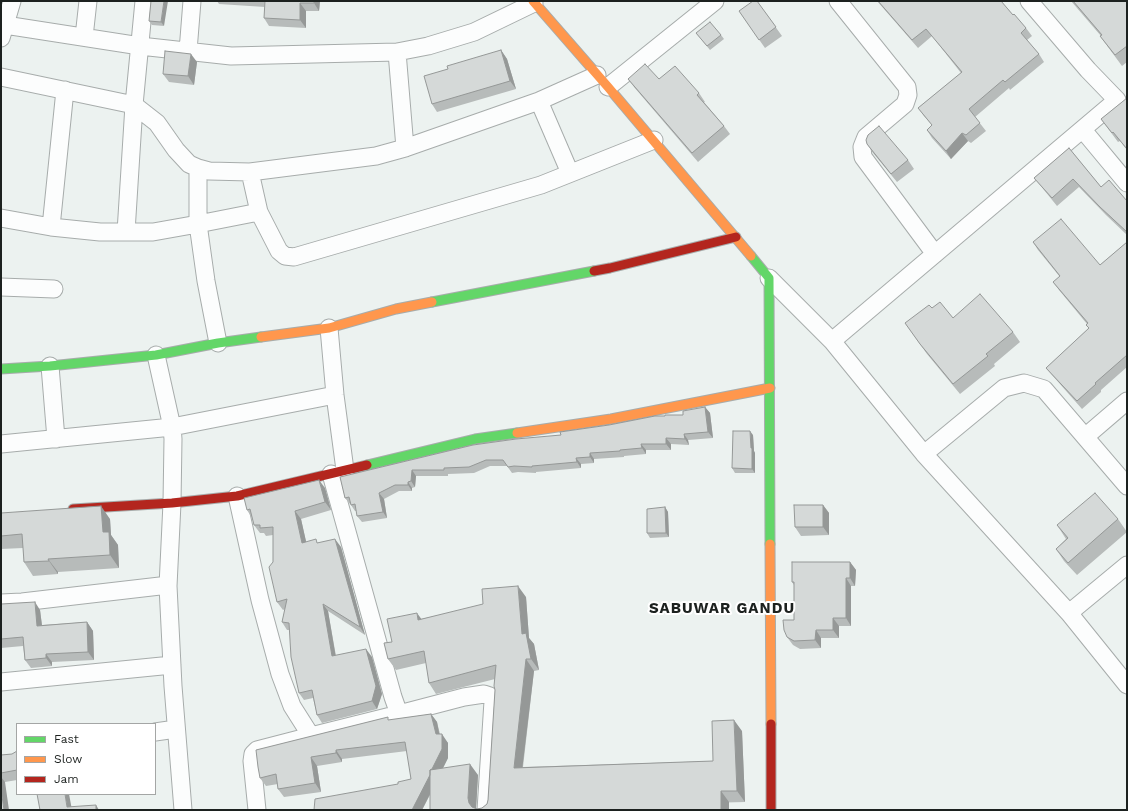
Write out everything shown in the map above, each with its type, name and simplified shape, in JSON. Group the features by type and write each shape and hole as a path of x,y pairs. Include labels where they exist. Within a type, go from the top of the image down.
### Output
{"street":[{"path":"84,37 88,1"},
{"path":"126,232 134,105 144,1"},
{"path":"188,51 192,1"},
{"path":"838,1 907,87 908,95 905,104 866,137 862,147 863,157 935,254"},
{"path":"832,341 1122,96 1088,70 1030,1"},
{"path":"8,3 3,31 84,37 140,46 231,56 397,52 428,46 474,32 533,2 654,140 769,278 832,341 924,454 1069,614 1127,685"},
{"path":"1,77 134,105 157,123 176,150 189,164 209,171 250,172 376,156 405,148 539,100 603,81 712,2"},
{"path":"397,52 405,148"},
{"path":"51,227 65,90"},
{"path":"539,100 570,173"},
{"path":"1083,130 1127,183"},
{"path":"250,172 259,212 279,251 285,256 294,257 541,185 654,140"},
{"path":"198,168 198,224 206,281 218,343"},
{"path":"1,218 51,227 100,232 152,232 259,212"},
{"path":"1,369 50,366 156,355 218,343 329,328 396,309 610,268 736,237"},
{"path":"769,278 771,810"},
{"path":"1,287 54,288"},
{"path":"329,328 335,395 338,472 391,690 399,714"},
{"path":"156,355 172,427 173,439 168,586 176,728 183,810"},
{"path":"50,366 56,439"},
{"path":"924,454 1004,388 1024,383 1044,389 1127,486"},
{"path":"63,510 172,503 237,496 474,439 611,418 770,388"},
{"path":"1,444 172,427 335,395"},
{"path":"1085,437 1127,401"},
{"path":"237,496 260,600 280,674 292,706 311,736"},
{"path":"1069,614 1127,565"},
{"path":"1,603 168,586"},
{"path":"1,682 172,665"},
{"path":"256,810 252,761 253,754 257,750 464,697 484,694 490,696 493,701 486,810"},
{"path":"156,732 176,728"}],"building":[{"path":"151,1 164,1 161,22 149,21"},
{"path":"265,1 314,1 314,3 300,3 300,20 264,18"},
{"path":"753,1 757,1 776,27 759,40 739,11"},
{"path":"878,1 1001,1 1026,28 1021,33 1039,54 1005,82 1003,80 969,109 980,123 966,135 962,133 946,151 927,130 932,125 918,108 962,72 926,29 912,40"},
{"path":"1073,1 1127,1 1127,46 1115,55 1100,36 1102,35"},
{"path":"710,22 721,35 707,46 696,33"},
{"path":"501,50 510,81 432,104 424,76 448,69 447,66"},
{"path":"165,51 191,54 188,76 163,74"},
{"path":"645,64 659,79 675,66 699,93 697,95 724,126 692,153 628,79"},
{"path":"1127,98 1127,149 1101,119"},
{"path":"879,126 908,160 891,174 867,144 866,140 868,135"},
{"path":"1069,148 1101,187 1109,180 1127,201 1127,232 1073,179 1052,198 1034,178"},
{"path":"1061,219 1100,265 1127,242 1127,355 1077,401 1046,368 1089,328 1086,325 1088,323 1053,282 1060,276 1033,242"},
{"path":"980,294 1013,332 986,354 988,356 953,384 905,323 929,305 932,308 940,302 953,318"},
{"path":"705,407 708,432 684,434 685,439 666,438 666,444 641,444 642,448 590,453 590,457 576,458 577,462 532,467 508,467 503,460 486,460 469,467 444,468 444,470 412,470 411,481 408,482 408,485 395,485 379,493 383,512 357,516 355,504 351,505 349,497 345,498 340,477 473,445 561,435 560,432 609,425 655,416 683,415 683,411"},
{"path":"733,431 750,431 752,469 732,468"},
{"path":"319,480 325,502 295,511 302,543 316,539 317,543 335,539 360,627 323,604 332,656 366,649 376,686 372,701 317,715 312,690 299,693 291,657 289,623 282,622 287,599 277,602 269,567 273,562 273,527 260,528 260,525 254,525 250,509 247,510 244,498"},
{"path":"1095,493 1118,519 1068,563 1056,549 1068,538 1057,525"},
{"path":"794,505 823,505 823,527 795,527"},
{"path":"101,506 103,532 109,532 110,555 24,562 22,534 1,536 1,513"},
{"path":"665,507 666,533 647,533 647,509"},
{"path":"792,562 850,562 850,578 846,578 846,618 833,618 833,630 816,630 815,640 794,641 787,637 784,630 783,620 794,620 794,582 792,582"},
{"path":"518,586 522,634 526,633 531,659 526,659 514,768 713,761 712,721 734,720 737,791 721,791 721,810 430,810 430,770 470,764 469,803 472,807 477,809 482,808 487,804 496,665 429,683 424,651 388,659 384,643 392,642 387,619 417,613 418,620 483,604 482,589"},
{"path":"35,602 37,626 87,622 88,652 46,654 46,658 25,660 23,637 1,639 1,604"},
{"path":"431,714 436,734 442,734 442,749 432,769 430,770 430,775 412,810 314,810 315,799 398,784 398,782 411,779 405,742 336,750 336,753 311,757 315,783 278,789 276,774 260,778 256,750 388,717 388,720"},
{"path":"16,752 16,770 1,773 1,755 12,754"},
{"path":"1,789 4,810 1,810"},
{"path":"37,795 65,795 67,807 96,805 96,810 40,810"}],"traffic: fast":[{"path":"751,256 769,278 770,544"},
{"path":"432,302 594,271"},
{"path":"1,369 50,366 156,355 218,343 261,337"},
{"path":"367,465 475,439 517,433"}],"traffic: slow":[{"path":"533,1 751,256"},
{"path":"261,337 329,328 396,309 432,302"},
{"path":"517,433 611,419 770,388"},
{"path":"770,544 771,724"}],"traffic: jam":[{"path":"594,271 736,237"},
{"path":"73,509 172,503 237,496 367,465"},
{"path":"771,724 771,810"}],"district":[{"name":"SABUWAR GANDU","path":"722,609"}]}
